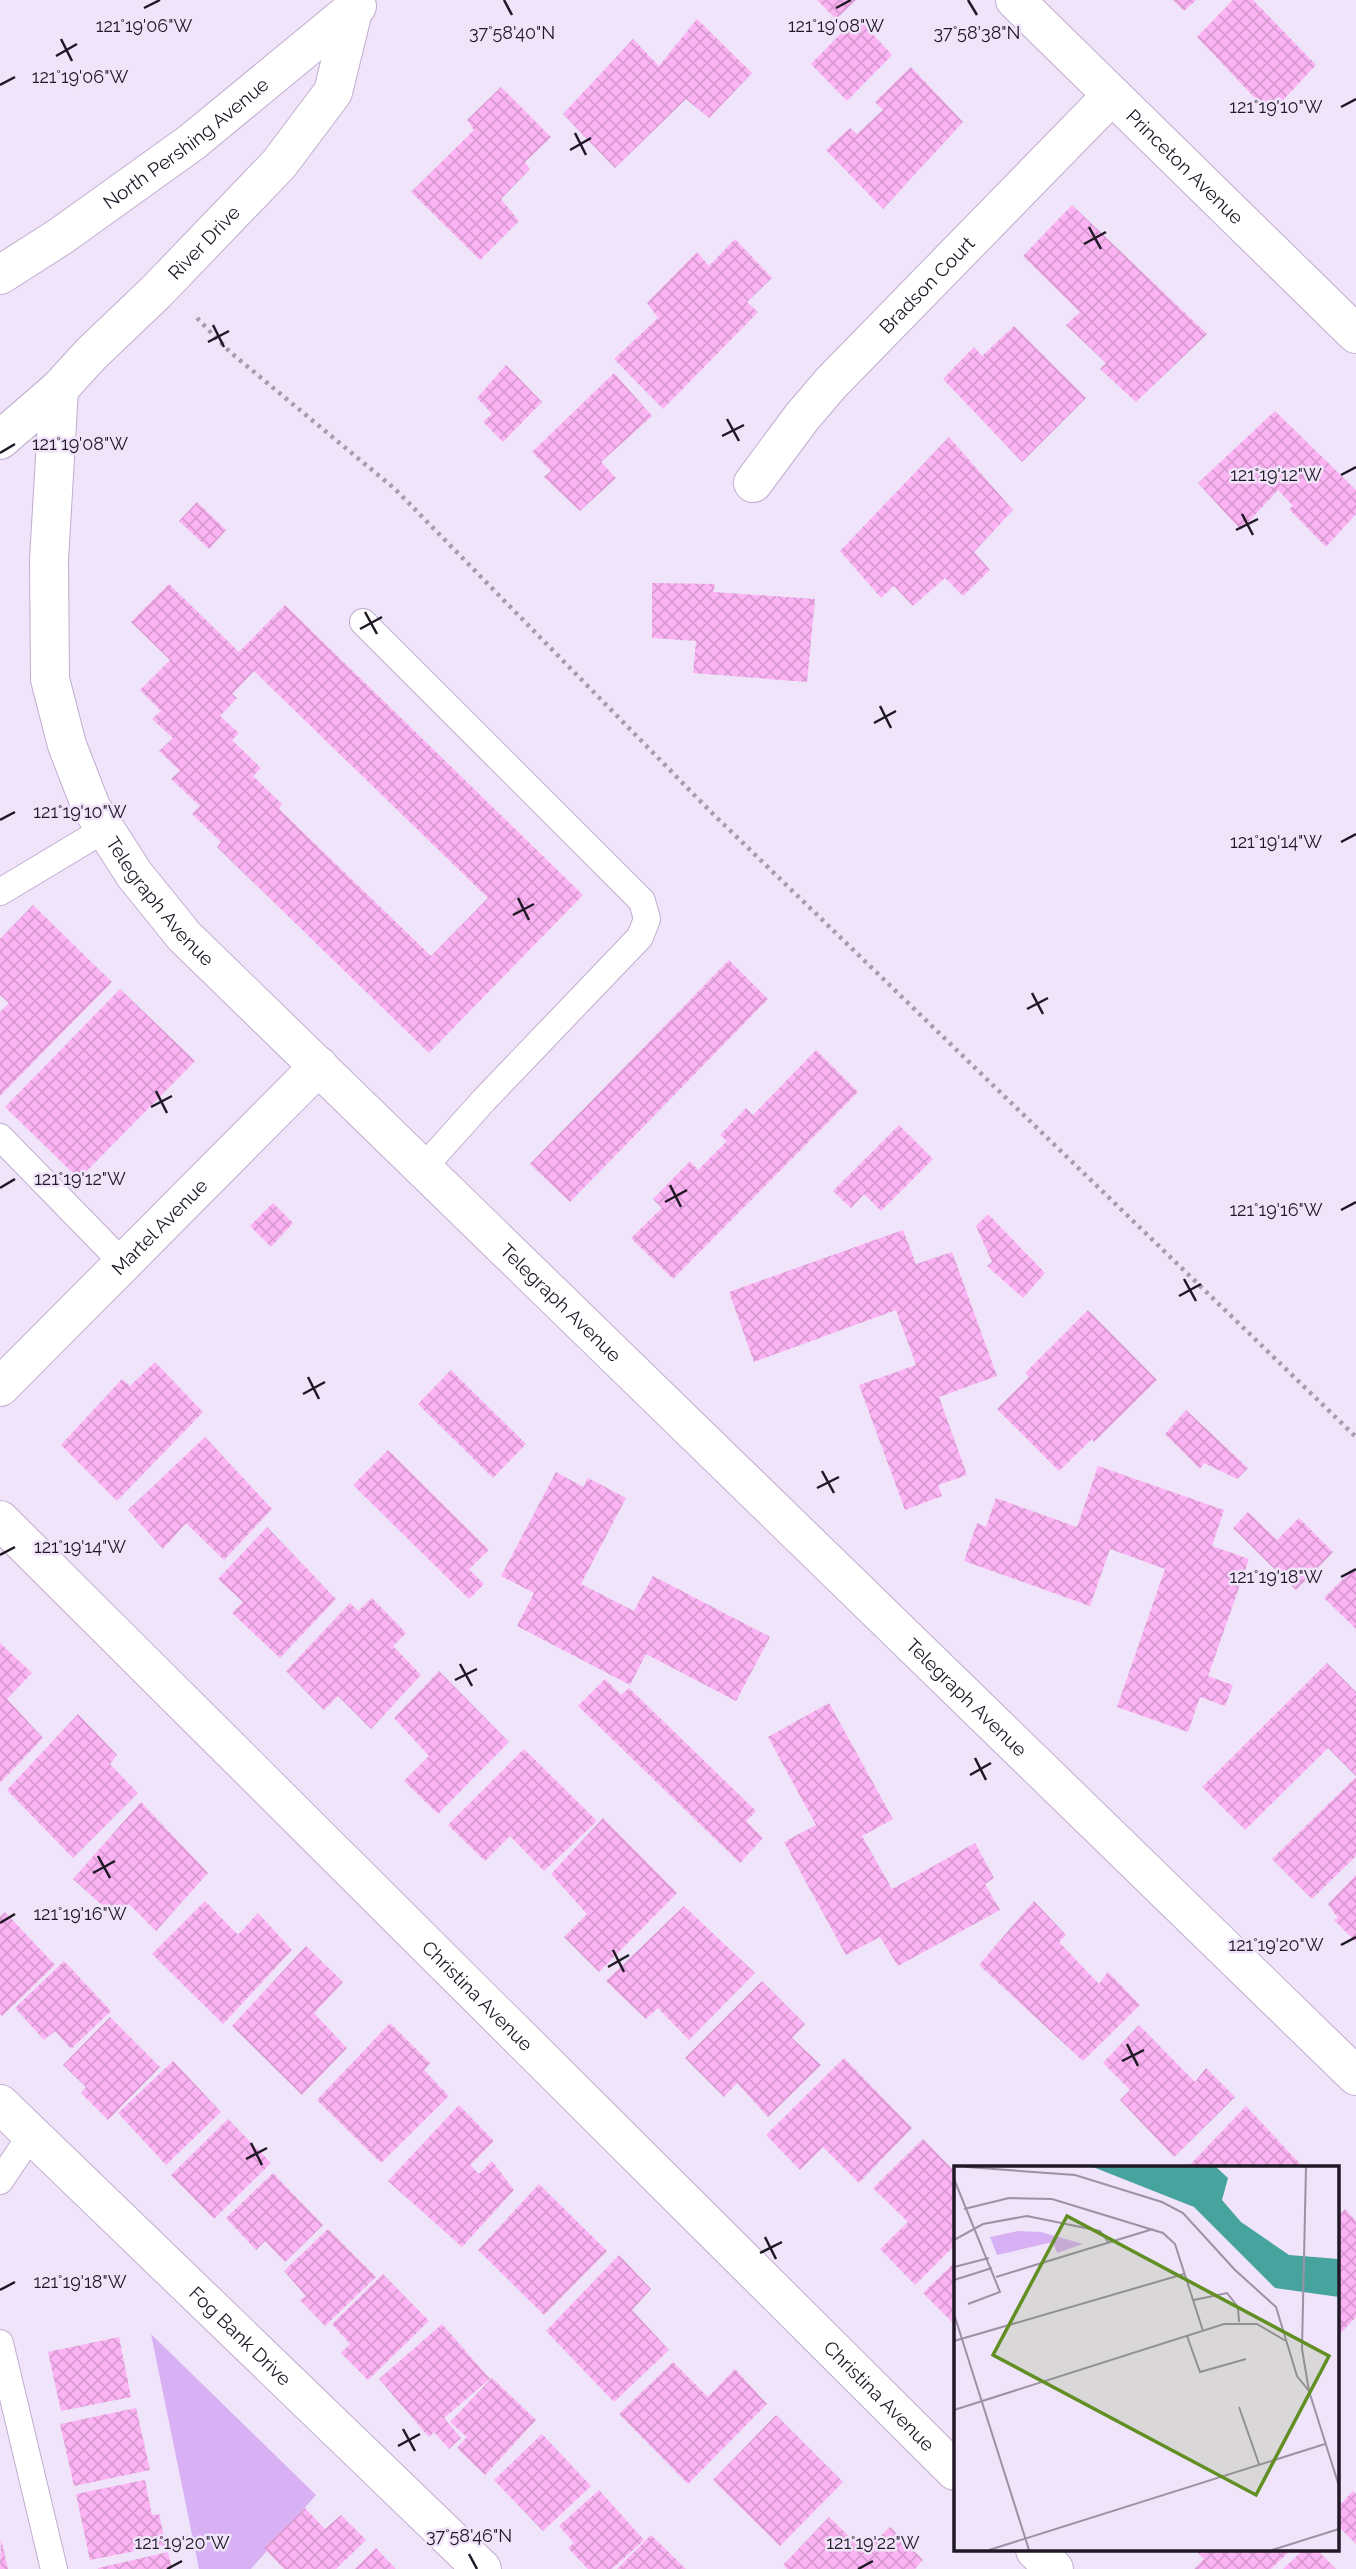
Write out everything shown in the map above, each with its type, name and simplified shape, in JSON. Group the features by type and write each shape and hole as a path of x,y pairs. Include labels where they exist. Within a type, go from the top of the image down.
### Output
{"street":[{"name":"Princeton Avenue","path":"1015,0 1356,334"},
{"name":"North Pershing Avenue","path":"0,275 61,236 192,142 358,6"},
{"name":"River Drive","path":"0,440 59,389 279,164 333,92 358,6"},
{"name":"Bradson Court","path":"753,483 831,383 1112,95"},
{"name":"Telegraph Avenue","path":"59,389 49,560 50,679 67,745 91,807 134,874 184,936 1356,2076"},
{"name":"Martel Avenue","path":"0,1387 320,1066"},
{"name":"Christina Avenue","path":"0,1520 954,2470"},
{"name":"Fog Bank Drive","path":"0,2104 482,2569"},
{"path":"1037,2552 1054,2569"}],"lane":[{"path":"363,622 642,901 647,919 640,937 484,1100 424,1167"},
{"path":"0,892 105,829"},
{"path":"0,1137 123,1263"},
{"path":"0,2181 31,2135"},
{"path":"0,2343 54,2569"}],"path":[{"path":"197,318 230,352 395,489 711,812 1356,1437"}],"shaded area":[{"path":"151,2334 316,2495 251,2569 199,2569"}],"building":[{"path":"817,0 856,0 836,19"},
{"path":"1173,0 1196,0 1184,11"},
{"path":"1233,0 1253,0 1316,65 1270,114 1197,37"},
{"path":"857,17 892,55 847,101 811,64"},
{"path":"697,19 752,73 709,118 686,99 615,168 563,114 633,39 659,66"},
{"path":"911,67 963,122 883,209 826,150 850,128 857,134 883,110 875,102"},
{"path":"501,87 551,137 525,162 530,169 501,199 519,221 480,260 411,192 474,130 467,120"},
{"path":"1072,205 1207,334 1136,402 1100,369 1106,363 1066,325 1080,312 1023,256"},
{"path":"735,239 772,278 747,302 758,312 663,409 614,359 658,318 647,303 697,252 709,266"},
{"path":"1014,326 1086,398 1022,462 943,379 974,347 982,356"},
{"path":"506,365 542,402 503,442 483,422 492,414 477,398"},
{"path":"614,373 652,416 601,462 616,478 580,511 544,477 551,471 532,452"},
{"path":"1275,411 1356,490 1356,514 1326,547 1289,509 1293,506 1278,490 1241,530 1198,483"},
{"path":"949,437 1013,510 974,552 990,570 963,596 945,578 913,606 894,586 881,598 840,551"},
{"path":"197,502 226,530 209,549 179,521"},
{"path":"652,583 715,584 713,592 815,599 807,682 693,673 696,641 652,638"},
{"path":"169,584 239,652 285,605 583,895 429,1053 217,847 221,842 192,814 200,806 171,779 180,771 159,751 173,738 152,719 161,711 140,690 170,660 131,622","holes":["254,671 488,898 431,956 279,809 282,804 253,776 261,768 232,740 239,733 220,716 237,698 232,694"]},
{"path":"33,905 112,982 0,1096 0,1012 9,1003 0,995 0,939"},
{"path":"729,960 768,999 570,1202 530,1164"},
{"path":"120,989 195,1061 79,1179 5,1107"},
{"path":"816,1050 858,1092 673,1279 631,1238 662,1208 653,1199 690,1161 698,1170 727,1141 720,1135 746,1108 753,1115"},
{"path":"899,1125 933,1159 881,1211 864,1194 851,1208 833,1191"},
{"path":"273,1203 293,1223 271,1247 250,1226"},
{"path":"988,1214 1045,1273 1023,1298 987,1266 992,1262 976,1226"},
{"path":"903,1230 916,1264 952,1252 997,1376 939,1397 967,1475 938,1485 942,1496 905,1510 859,1385 916,1365 896,1310 754,1362 729,1292"},
{"path":"1088,1310 1157,1380 1094,1442 1092,1439 1059,1471 997,1409 1029,1377 1025,1373"},
{"path":"155,1362 203,1412 117,1501 61,1445 122,1379 130,1386"},
{"path":"451,1370 526,1444 493,1478 418,1404"},
{"path":"1186,1410 1248,1468 1237,1479 1204,1463 1200,1469 1165,1434"},
{"path":"205,1437 272,1509 224,1560 186,1523 163,1549 128,1510"},
{"path":"388,1450 489,1550 469,1569 484,1584 469,1599 353,1485"},
{"path":"1098,1466 1224,1510 1212,1546 1249,1559 1208,1676 1233,1685 1225,1706 1200,1697 1188,1732 1117,1707 1165,1569 1110,1549 1090,1606 964,1561 977,1523 986,1527 996,1498 1077,1527"},
{"path":"556,1472 583,1487 588,1478 626,1498 581,1584 634,1611 653,1576 770,1637 736,1701 646,1654 630,1685 517,1626 534,1593 501,1576"},
{"path":"1248,1512 1277,1540 1299,1518 1333,1552 1296,1590 1233,1528"},
{"path":"267,1527 336,1599 280,1658 232,1613 243,1602 218,1579"},
{"path":"1353,1569 1356,1572 1356,1629 1324,1598"},
{"path":"372,1598 406,1633 393,1646 421,1675 371,1729 338,1696 324,1710 286,1671 350,1603 358,1611"},
{"path":"0,1643 32,1673 7,1699 43,1738 0,1783"},
{"path":"1327,1663 1356,1692 1356,1776 1328,1748 1245,1830 1202,1787"},
{"path":"439,1671 509,1742 438,1814 404,1781 429,1756 394,1718"},
{"path":"605,1679 621,1695 629,1688 756,1811 746,1821 763,1838 740,1863 578,1706"},
{"path":"829,1703 893,1819 862,1836 892,1889 975,1843 994,1878 985,1884 1000,1910 898,1966 880,1937 846,1955 784,1842 816,1825 768,1737"},
{"path":"78,1714 117,1755 110,1764 138,1793 73,1858 7,1790"},
{"path":"524,1749 597,1821 544,1871 510,1836 485,1861 448,1825"},
{"path":"1356,1777 1356,1856 1312,1899 1272,1859"},
{"path":"141,1802 208,1873 156,1931 129,1904 116,1918 73,1879"},
{"path":"603,1818 677,1893 599,1972 564,1937 587,1914 551,1874"},
{"path":"1356,1875 1356,1942 1334,1920 1338,1918 1328,1904"},
{"path":"205,1901 238,1935 258,1913 292,1950 223,2024 152,1954"},
{"path":"1034,1901 1066,1935 1059,1942 1099,1984 1108,1972 1140,2005 1083,2061 979,1965"},
{"path":"684,1906 755,1973 689,2040 658,2008 646,2019 606,1981"},
{"path":"5,1912 55,1965 2,2016 0,1917"},
{"path":"306,1946 343,1982 314,2013 347,2048 302,2095 232,2026"},
{"path":"64,1961 111,2011 71,2049 55,2031 44,2040 15,2008"},
{"path":"762,1981 805,2024 792,2038 821,2065 768,2117 737,2083 724,2097 685,2058"},
{"path":"110,2017 160,2067 108,2120 81,2093 86,2087 63,2065"},
{"path":"390,2023 430,2063 424,2070 449,2096 381,2163 317,2100"},
{"path":"1139,2025 1195,2082 1206,2068 1235,2097 1174,2157 1120,2100 1130,2090 1103,2063"},
{"path":"844,2058 912,2128 859,2183 823,2147 800,2170 766,2135"},
{"path":"173,2061 221,2112 166,2165 118,2113"},
{"path":"459,2105 494,2141 470,2165 479,2174 492,2161 514,2190 462,2247 388,2181"},
{"path":"1246,2106 1302,2166 1189,2166"},
{"path":"228,2119 271,2163 214,2219 171,2175"},
{"path":"923,2139 954,2171 954,2246 915,2285 880,2249 908,2222 873,2188"},
{"path":"273,2173 323,2225 285,2262 265,2241 256,2250 226,2218"},
{"path":"539,2184 607,2251 544,2315 478,2250"},
{"path":"1345,2209 1356,2221 1356,2317 1338,2336 1338,2217"},
{"path":"328,2229 376,2277 325,2326 300,2300 306,2296 284,2271"},
{"path":"619,2255 651,2289 632,2310 669,2350 614,2402 546,2331"},
{"path":"954,2263 954,2324 923,2293"},
{"path":"383,2274 429,2321 368,2380 341,2353 350,2344 332,2324"},
{"path":"442,2324 490,2379 444,2418 461,2438 449,2449 434,2432 429,2437 379,2379"},
{"path":"119,2337 131,2397 61,2411 48,2352"},
{"path":"673,2362 708,2397 735,2369 767,2404 688,2484 619,2414"},
{"path":"492,2378 536,2420 485,2475 457,2448 467,2437 450,2422"},
{"path":"136,2408 150,2470 74,2486 60,2424"},
{"path":"776,2415 843,2482 780,2546 713,2480"},
{"path":"542,2434 591,2486 543,2531 494,2480"},
{"path":"145,2480 152,2515 159,2514 166,2545 90,2560 76,2494"},
{"path":"599,2490 644,2540 612,2569 588,2569 568,2548 574,2543 559,2526"},
{"path":"1353,2491 1356,2494 1356,2544 1338,2526 1338,2507"},
{"path":"305,2508 325,2529 341,2515 366,2540 336,2569 284,2569 264,2548"},
{"path":"829,2517 865,2552 890,2527 923,2560 915,2569 787,2569 783,2565"},
{"path":"651,2535 686,2569 617,2569"},
{"path":"1,2539 8,2569 0,2569"},
{"path":"376,2548 396,2569 355,2569"},
{"path":"168,2552 172,2569 98,2569 98,2568"},
{"path":"1197,2552 1289,2552 1271,2569 1194,2569 1204,2559"},
{"path":"1301,2552 1319,2552 1336,2569 1283,2569"}]}
